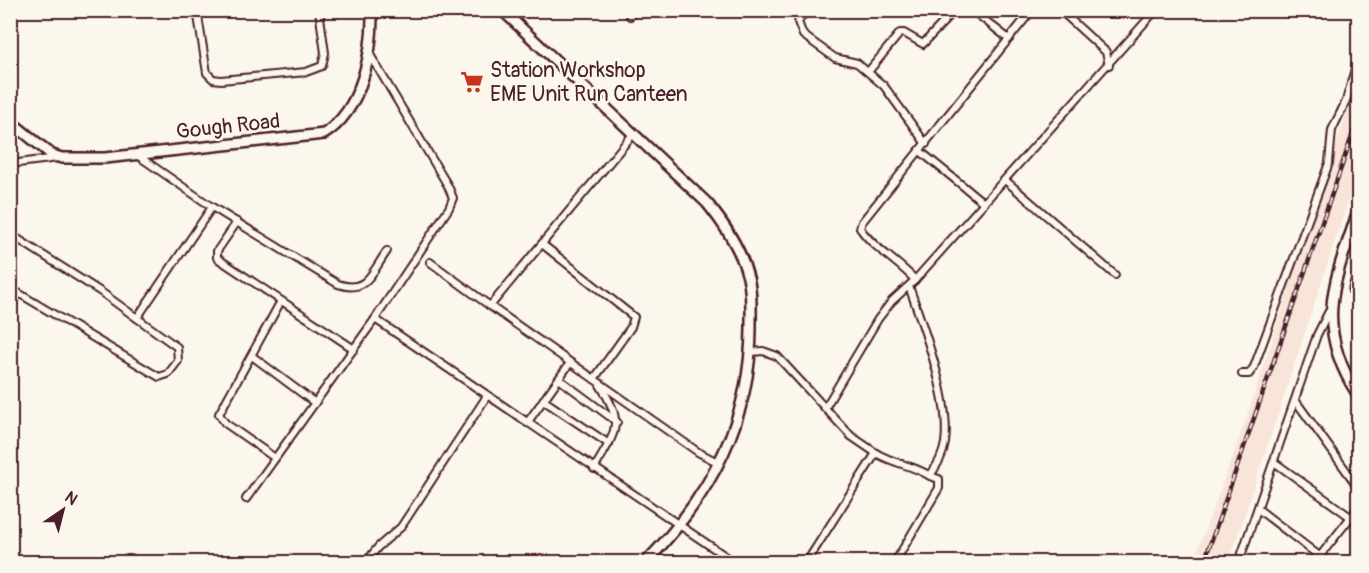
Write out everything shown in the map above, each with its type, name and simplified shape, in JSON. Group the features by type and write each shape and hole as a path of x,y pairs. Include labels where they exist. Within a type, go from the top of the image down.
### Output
{"street":[{"path":"197,10 207,74 213,79 221,80 306,72 322,66 325,53 319,10"},
{"name":"Gough Road","path":"62,158 136,154 324,134 336,126 351,105 373,38 372,10"},
{"path":"502,10 707,203 726,226 747,274 751,352 738,419 698,502 666,544 646,562"},
{"path":"806,10 798,22 803,35 835,58 857,63 868,72 899,103 926,144"},
{"path":"868,72 900,33 923,44 955,10"},
{"path":"972,10 1009,39"},
{"path":"915,280 894,258 866,236 860,228 862,222 1032,10"},
{"path":"1060,10 1106,52 1109,64"},
{"path":"825,408 878,318 892,301 915,280 1005,180 1020,159 1156,10"},
{"path":"246,499 375,319 449,208 453,198 369,53"},
{"path":"1242,374 1249,374 1254,368 1294,261 1329,163 1332,130 1346,101 1359,58"},
{"path":"10,121 52,155 62,158"},
{"path":"490,306 634,133"},
{"path":"921,151 984,203"},
{"path":"136,154 212,207 338,284 350,288 364,284 387,251"},
{"path":"10,164 62,158"},
{"path":"1005,180 1115,275"},
{"path":"137,318 212,207"},
{"path":"1357,389 1343,372 1332,333 1332,304 1334,279 1354,240 1359,212"},
{"path":"237,222 216,251 217,258 354,349"},
{"path":"10,234 101,292 177,347 178,361 164,377 154,375 10,288"},
{"path":"542,244 634,317 631,327 596,380"},
{"path":"430,262 698,452 719,462"},
{"path":"1359,267 1352,291 1359,294"},
{"path":"909,286 928,342 946,421 942,457 930,476"},
{"path":"275,458 225,423 219,414 281,301"},
{"path":"1239,562 1317,335 1332,304"},
{"path":"375,319 734,562"},
{"path":"751,352 763,351 777,356 851,436 876,453 890,461 919,468 939,479 939,488 895,562"},
{"path":"252,356 315,403"},
{"path":"527,423 570,363"},
{"path":"559,379 617,422"},
{"path":"594,469 609,444 617,422 611,402 596,380"},
{"path":"366,562 378,547 401,527 487,396"},
{"path":"543,400 609,444"},
{"path":"1295,400 1359,487"},
{"path":"808,560 876,453"},
{"path":"1274,462 1349,516"},
{"path":"1320,556 1349,516 1358,508"},
{"path":"1258,509 1327,562"}],"shaded area":[{"path":"1358,79 1358,171 1229,562 1193,562 1240,437"}],"railway":[{"path":"1204,562 1358,119"}],"place":[{"name":"Station Workshop EME Unit Run Canteen","path":"472,82"}]}
